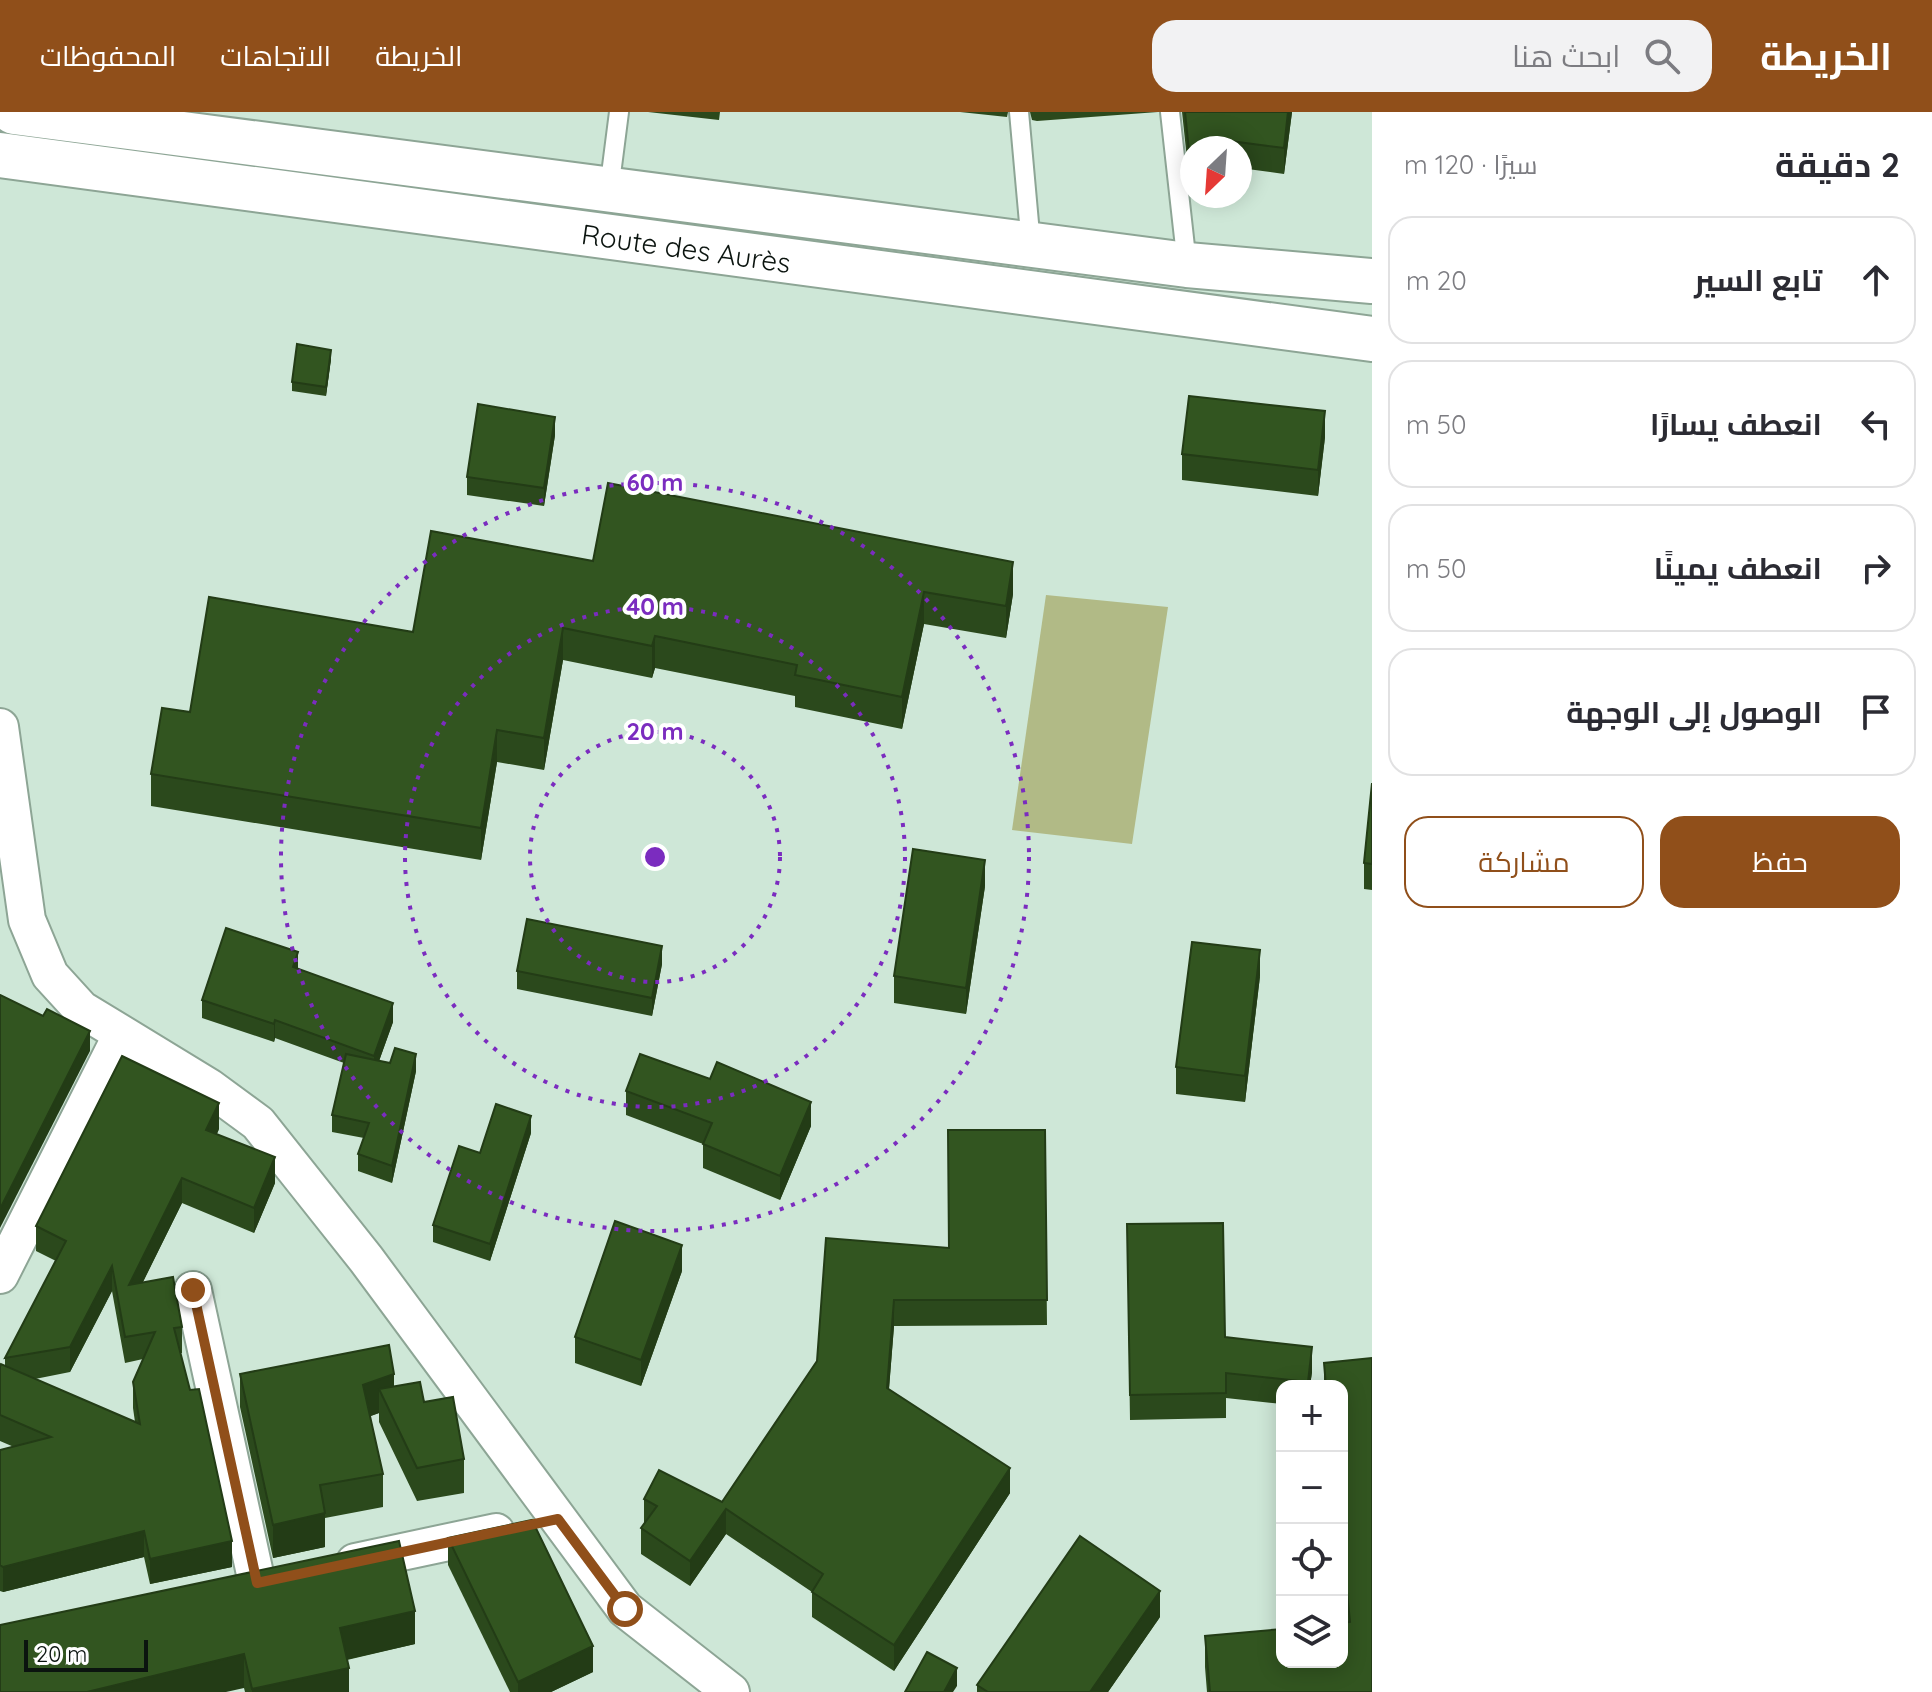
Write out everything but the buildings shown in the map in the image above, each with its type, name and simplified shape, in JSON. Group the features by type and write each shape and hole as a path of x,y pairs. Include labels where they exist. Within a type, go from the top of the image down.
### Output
{"street":[{"name":"Route des Aurès","path":"14,112 1187,265 1372,281"},
{"name":"Route des Aurès","path":"0,155 1372,339"},
{"path":"1,738 27,920 50,975 81,1009 209,1087 258,1123 366,1259 625,1609 731,1692"},
{"path":"4,1258 121,1036"},
{"path":"193,1290 272,1580 558,1519"}],"lane":[{"path":"609,190 619,112"},
{"path":"1019,112 1031,245"},
{"path":"1170,112 1187,265"}],"green space":[{"path":"1046,595 1168,607 1132,844 1012,830"}],"route":[{"path":"193,1290 257,1583 558,1519 625,1609"}]}
